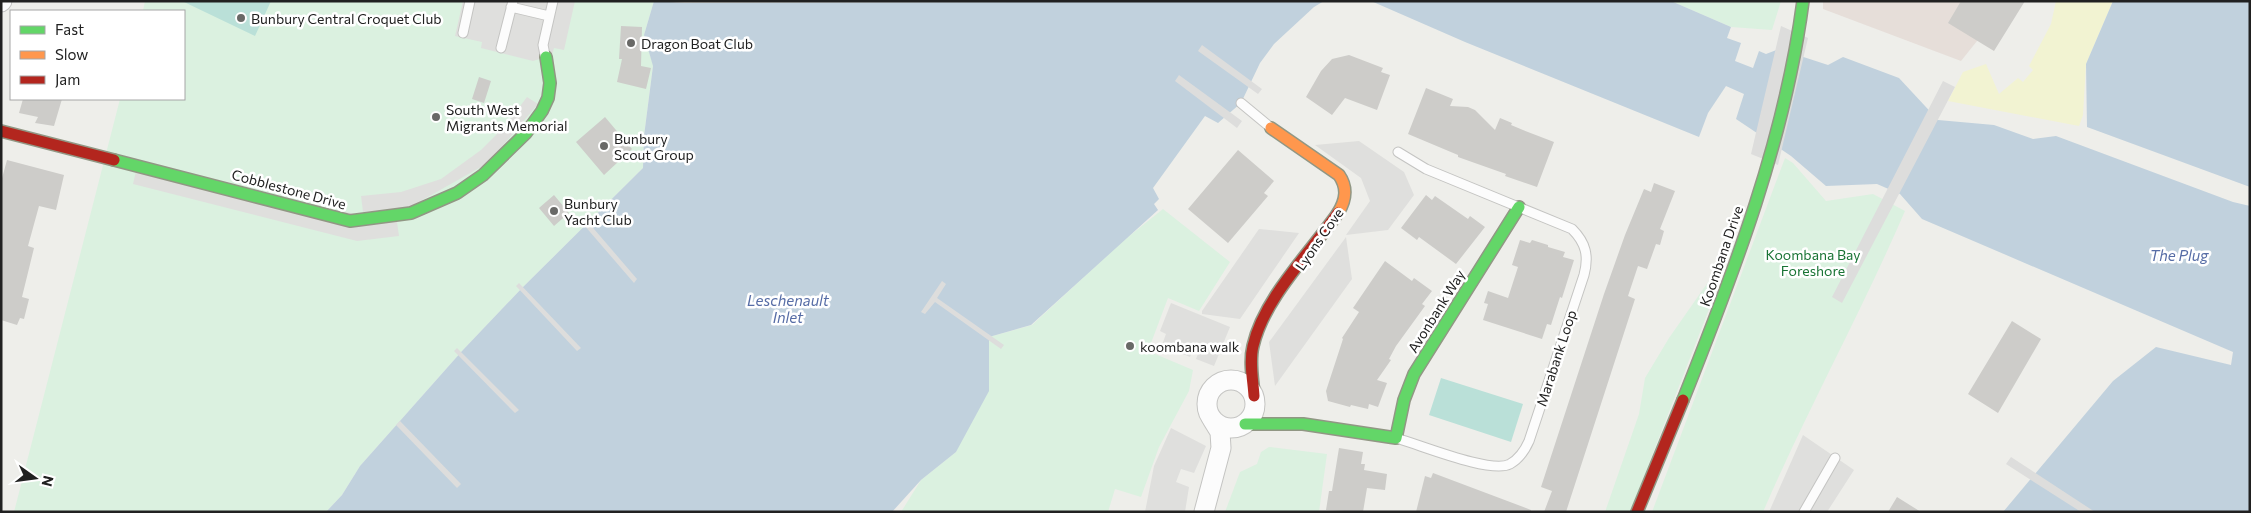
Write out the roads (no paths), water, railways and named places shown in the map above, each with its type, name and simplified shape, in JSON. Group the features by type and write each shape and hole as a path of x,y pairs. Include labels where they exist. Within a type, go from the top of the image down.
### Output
{"street":[{"name":"Koombana Drive","path":"1637,512 1722,304 1770,160 1800,32 1803,1"},
{"name":"Cobblestone Drive","path":"1,131 350,221 411,213 457,193 489,170 526,133 542,111 548,98 550,83 546,57"},
{"name":"Lyons Cove","path":"1224,381 1253,347 1266,314 1343,206 1346,192 1343,180 1339,175 1271,128"},
{"name":"Avonbank Way","path":"1396,438 1404,400 1414,374 1519,208"},
{"name":"Lyons Cove","path":"1253,347 1254,397"},
{"path":"1204,512 1209,486 1216,470 1221,448 1220,432 1206,404 1208,397 1217,384 1224,381 1239,381 1250,389 1254,397 1253,416 1244,425 1230,453 1216,470"},
{"name":"Marabank Loop","path":"1254,397 1266,408 1303,424"},
{"path":"1212,419 1217,424 1230,429 1244,425"},
{"name":"Marabank Loop","path":"1244,425 1303,424 1396,438"}],"lane":[{"path":"463,33 470,1"},
{"path":"546,57 543,45 553,1"},
{"path":"501,48 512,4 549,16"},
{"path":"1242,103 1271,128"},
{"name":"Marabank Loop","path":"1396,438 1490,466 1509,465 1524,451 1584,275 1587,255 1585,246 1572,229 1426,169 1398,152"},
{"path":"1804,512 1835,458"}],"water":[{"name":"Leschenault Inlet","path":"654,1 684,3 1324,1 1314,7 1274,44 1260,63 1241,103 1218,123 1205,116 1153,188 1159,199 1154,204 1158,210 1031,325 989,337 989,391 956,452 921,480 892,512 326,512 342,495 360,466 462,351 521,289 643,168 644,136 653,66 644,35"},
{"name":"The Plug","path":"1371,1 1671,1 1731,27 1727,38 1741,43 1735,61 1753,68 1759,51 1766,54 1779,49 1828,65 1843,57 1899,78 1938,120 1994,125 2033,139 2056,136 2233,202 2250,206 2250,512 2003,512 2113,381 2156,347 2231,365 2233,352 1922,219 1900,194 1877,184 1826,186 1791,156 1736,119 1744,94 1726,86 1708,113 1699,137 1465,42"},
{"path":"2113,1 2250,1 2250,187 2087,127 2086,64"}],"place":[{"name":"Bunbury Central Croquet Club","path":"241,18"},
{"name":"Dragon Boat Club","path":"631,43"},
{"name":"South West Migrants Memorial","path":"436,117"},
{"name":"Bunbury Scout Group","path":"604,146"},
{"name":"Bunbury Yacht Club","path":"554,211"},
{"name":"koombana walk","path":"1130,346"}],"park label":[{"name":"Koombana Bay Foreshore","path":"1813,262"}]}
